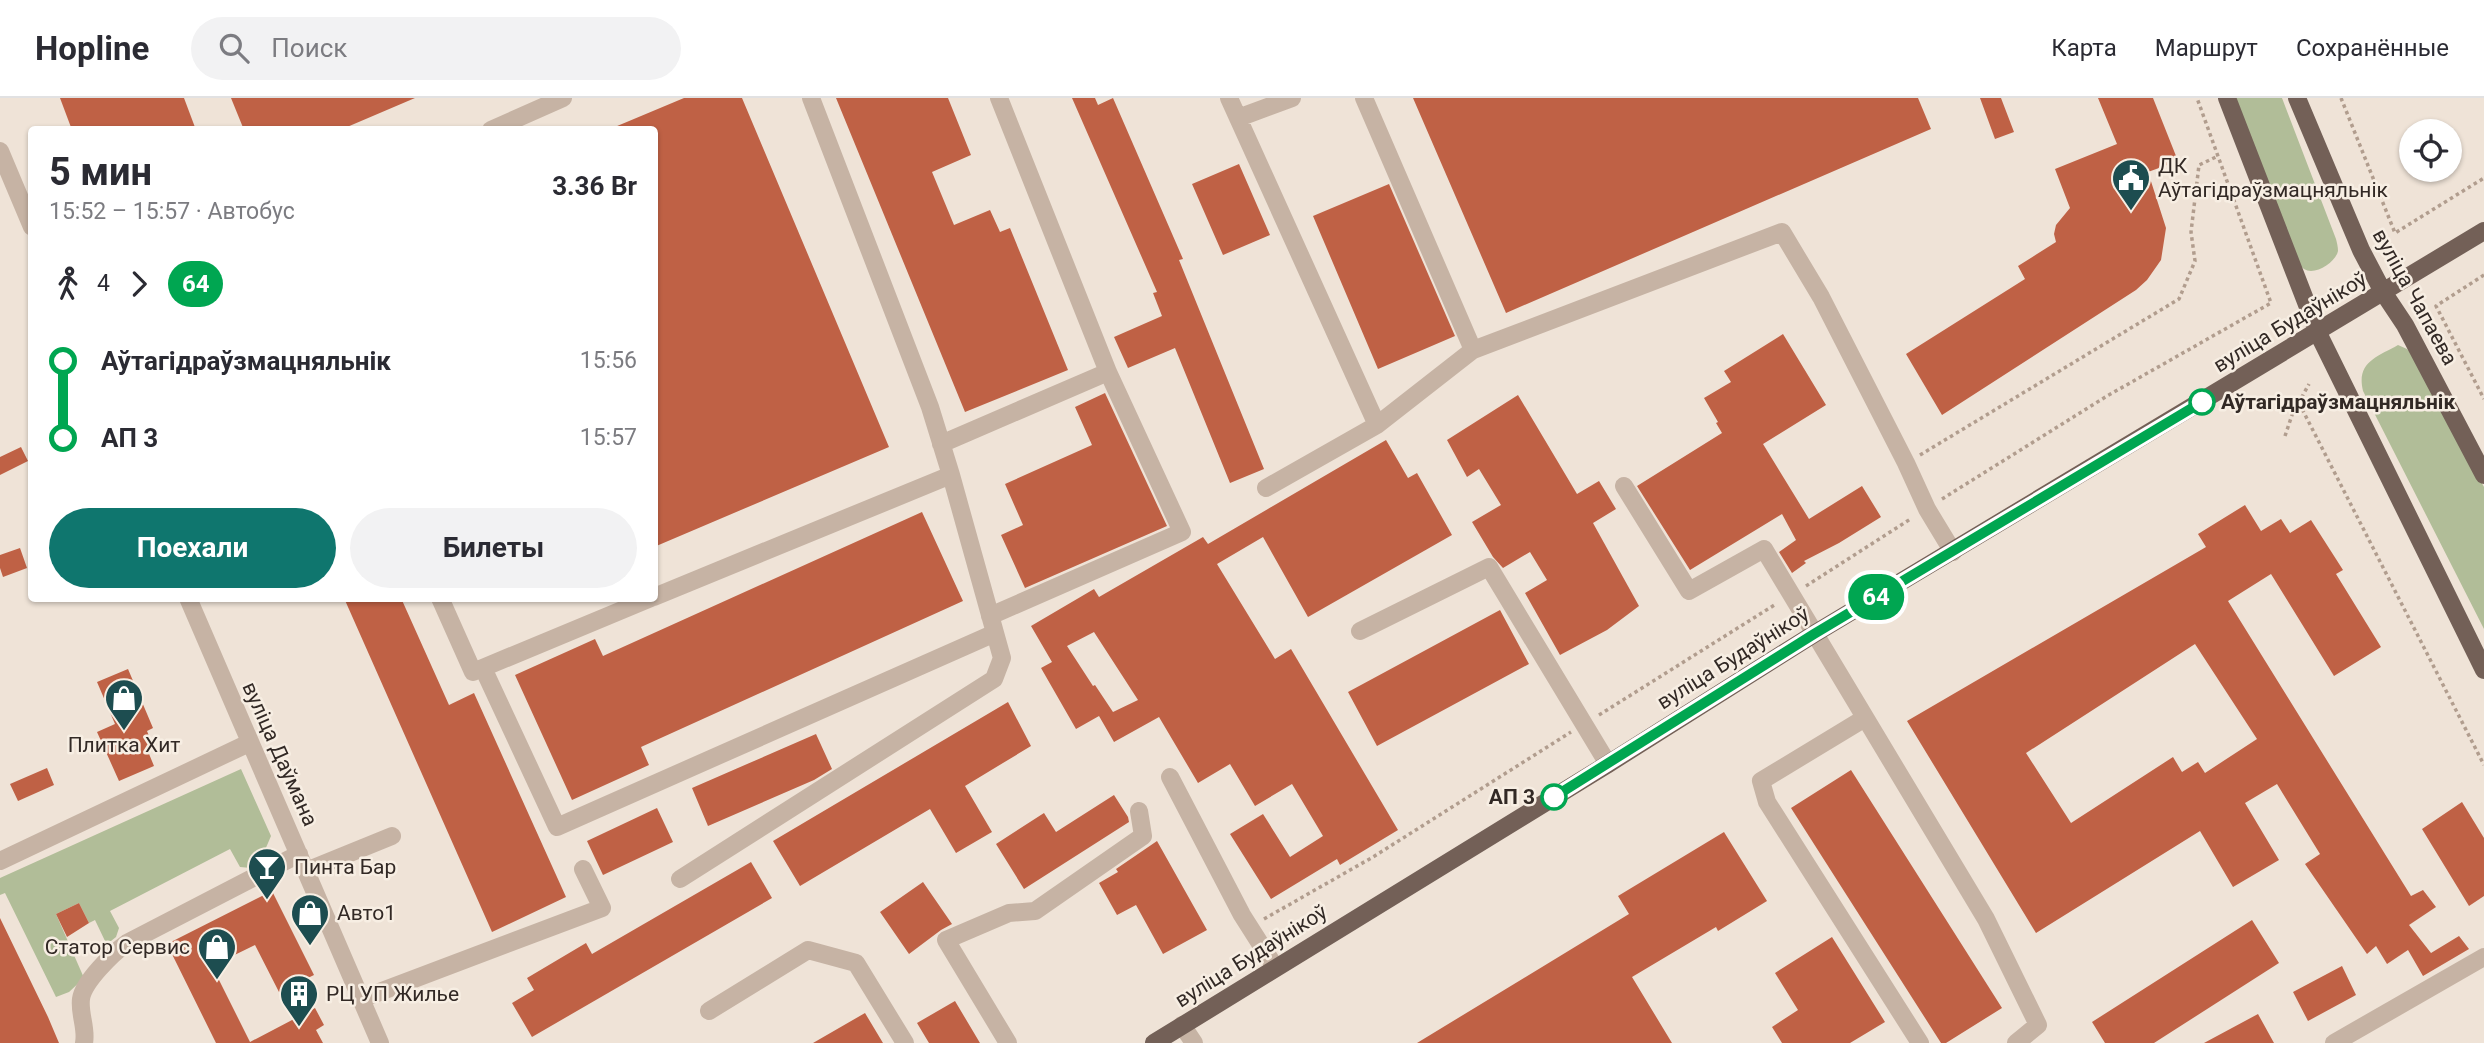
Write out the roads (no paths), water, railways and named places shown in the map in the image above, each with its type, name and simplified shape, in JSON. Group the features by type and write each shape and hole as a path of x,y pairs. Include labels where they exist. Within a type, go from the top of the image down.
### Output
{"main road":[{"path":"2227,98 2318,333 2484,670"},
{"name":"вуліца Чапаева","path":"2297,98 2361,250 2383,292 2405,325 2484,475"},
{"name":"вуліца Будаўнікоў","path":"1154,1043 1814,634 2484,231"}],"street":[{"path":"500,126 563,98"},
{"path":"680,879 994,679 1002,658 930,407 811,98"},
{"path":"483,668 557,827 993,624 1182,532 1108,372 999,98"},
{"path":"1229,98 1377,425"},
{"path":"1238,118 1292,98"},
{"path":"1364,98 1473,350"},
{"path":"0,151 28,218"},
{"path":"1266,488 1377,425 1473,350 1782,232 1821,297 1927,509 1953,552"},
{"path":"941,444 1108,372"},
{"path":"658,596 951,475"},
{"path":"1624,486 1689,591 1764,549 1986,919 2038,1025 2016,1043"},
{"path":"1360,631 1489,566 1608,764"},
{"name":"вуліца Даўмана","path":"190,602 380,1043"},
{"path":"442,602 472,672 643,602"},
{"path":"1865,718 1761,781 1767,802 1920,1043"},
{"path":"0,861 249,743"},
{"path":"1170,777 1250,927 1275,967"},
{"path":"1007,1043 946,940 1009,913 1035,911 1143,836 1139,811"},
{"path":"306,872 392,836"},
{"path":"84,1043 86,1030 80,997 86,985 110,957 127,943 299,854"},
{"path":"361,999 602,908 583,869"},
{"path":"709,1011 807,950 856,963 905,1043"},
{"path":"2334,1043 2484,957"},
{"path":"1182,1025 1194,1043"}],"place":[{"name":"ДК Аўтагідраўзмацняльнік","path":"2131,212"},
{"name":"Аўтагідраўзмацняльнік","path":"2202,402"},
{"name":"Плитка Хит","path":"124,732"},
{"name":"АП 3","path":"1554,797"},
{"name":"Пинта Бар","path":"267,901"},
{"name":"Авто1","path":"310,947"},
{"name":"Статор Сервис","path":"217,981"},
{"name":"РЦ УП Жилье","path":"299,1028"}]}
